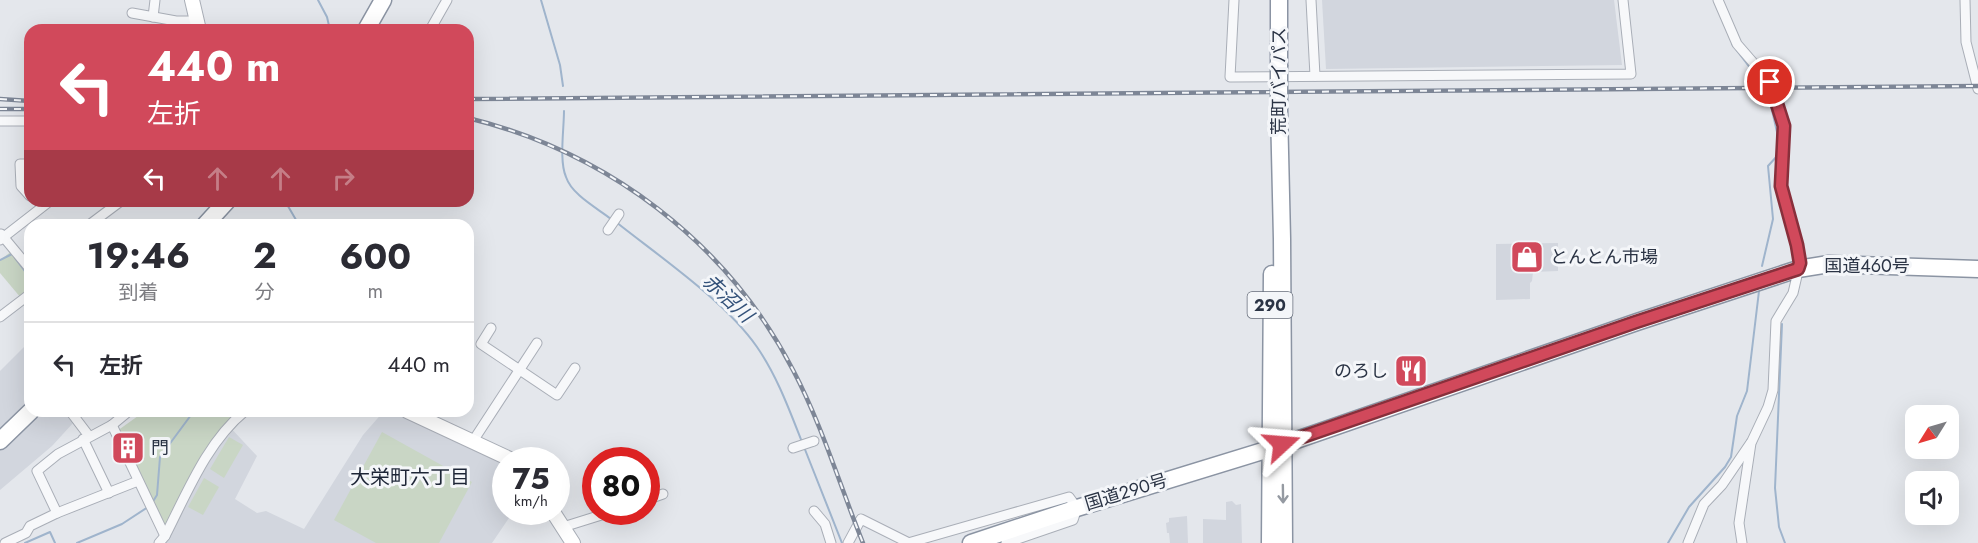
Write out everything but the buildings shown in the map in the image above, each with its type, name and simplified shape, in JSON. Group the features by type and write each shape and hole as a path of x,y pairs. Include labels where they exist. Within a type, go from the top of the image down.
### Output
{"highway":[{"path":"369,24 383,0"},
{"name":"荒町バイパス","path":"1276,446 1270,310 1280,162 1279,0"},
{"path":"210,219 222,207"},
{"name":"国道460号","path":"1276,446 1636,322 1798,269 1829,264 1978,268"},
{"path":"0,441 25,417"},
{"path":"1270,543 1276,446"},
{"path":"1276,446 1284,543"},
{"name":"国道290号","path":"971,543 1077,507 1276,446"}],"street":[{"path":"153,17 155,0"},
{"path":"192,0 198,24"},
{"path":"433,24 447,0"},
{"path":"1234,0 1230,77 1631,74 1623,0"},
{"path":"1311,0 1315,76"},
{"path":"1688,543 1704,504 1722,485 1752,441 1768,407 1773,390 1776,321 1793,293 1800,263 1781,186 1784,126 1770,82 1737,44 1718,0"},
{"path":"1965,0 1966,42 1978,89"},
{"path":"132,13 189,24"},
{"path":"0,121 24,120"},
{"path":"24,164 20,164 21,186 24,189"},
{"path":"24,262 1,236 36,207"},
{"path":"97,219 113,207"},
{"path":"608,230 619,214"},
{"path":"0,317 24,299"},
{"path":"491,328 481,344 558,395 575,368"},
{"path":"473,441 537,343"},
{"path":"74,417 86,438 109,493"},
{"path":"57,513 37,471 58,454 112,425 122,417"},
{"path":"162,539 206,459 229,424 238,417"},
{"path":"420,417 492,450"},
{"path":"112,425 162,539"},
{"path":"793,448 814,441"},
{"path":"1742,543 1739,523 1752,441"},
{"path":"5,543 26,533 30,526 57,513 138,481"},
{"path":"848,543 861,519 909,543 1069,497 1077,507 1073,520 1006,543"},
{"path":"814,511 825,524 831,543"},
{"path":"573,543 563,527 582,521"}],"shaded area":[{"path":"1322,0 1614,0 1622,65 1326,69"},
{"name":"とんとん市場","path":"1558,243 1558,271 1533,272 1530,299 1496,300 1496,244"},
{"path":"24,347 24,417 79,417 52,446 0,490 0,371"},
{"path":"379,417 406,417 492,457 492,525 504,525 492,543 161,543 228,425 257,456 235,499 257,513 266,511 304,529 363,435"},
{"path":"1232,501 1236,505 1241,504 1242,543 1203,543 1203,519 1226,520 1226,502"},
{"path":"1187,516 1188,543 1170,543 1166,523 1169,522 1169,518"}],"green space":[{"path":"12,251 24,266 24,296 21,298 0,273 0,260"},
{"path":"137,417 235,417 228,423 166,534 117,431"},
{"path":"382,432 472,482 439,543 376,543 334,520"},
{"path":"229,437 243,445 224,478 210,469"},
{"path":"204,478 219,487 203,515 188,507"}],"waterway":[{"path":"318,0 329,24"},
{"name":"赤沼川","path":"541,0 560,65 563,86"},
{"path":"1732,44 1760,81 1762,92 1771,106 1777,132 1778,155 1768,166 1773,219 1762,266"},
{"name":"赤沼川","path":"564,111 562,154 569,184 592,206 611,219"},
{"path":"288,207 296,219"},
{"name":"赤沼川","path":"616,222 710,296 744,330 771,369 802,442"},
{"path":"0,260 12,254"},
{"path":"15,258 24,270"},
{"path":"1668,543 1689,507 1725,467 1731,457 1737,416 1747,391 1759,291"},
{"path":"1782,324 1775,488 1779,527 1785,543"},
{"path":"152,503 157,495 160,457 190,417"},
{"name":"赤沼川","path":"804,447 842,543"},
{"path":"77,543 122,524 148,507"},
{"path":"25,543 50,532 55,543"}],"railway":[{"path":"474,99 1978,86"},
{"path":"0,99 24,101"},
{"path":"0,109 24,109"},
{"path":"474,120 519,133 568,154 615,179 658,209 698,243 734,281 766,324 793,370 822,434 863,543"}],"place":[{"name":"とんとん市場","path":"1527,257"},
{"name":"のろし","path":"1411,371"},
{"name":"門","path":"128,448"}],"district":[{"name":"大栄町六丁目","path":"410,477"}],"route":[{"path":"1282,444 1636,322 1798,269 1800,263 1797,245 1781,186 1784,126 1770,82"}]}
